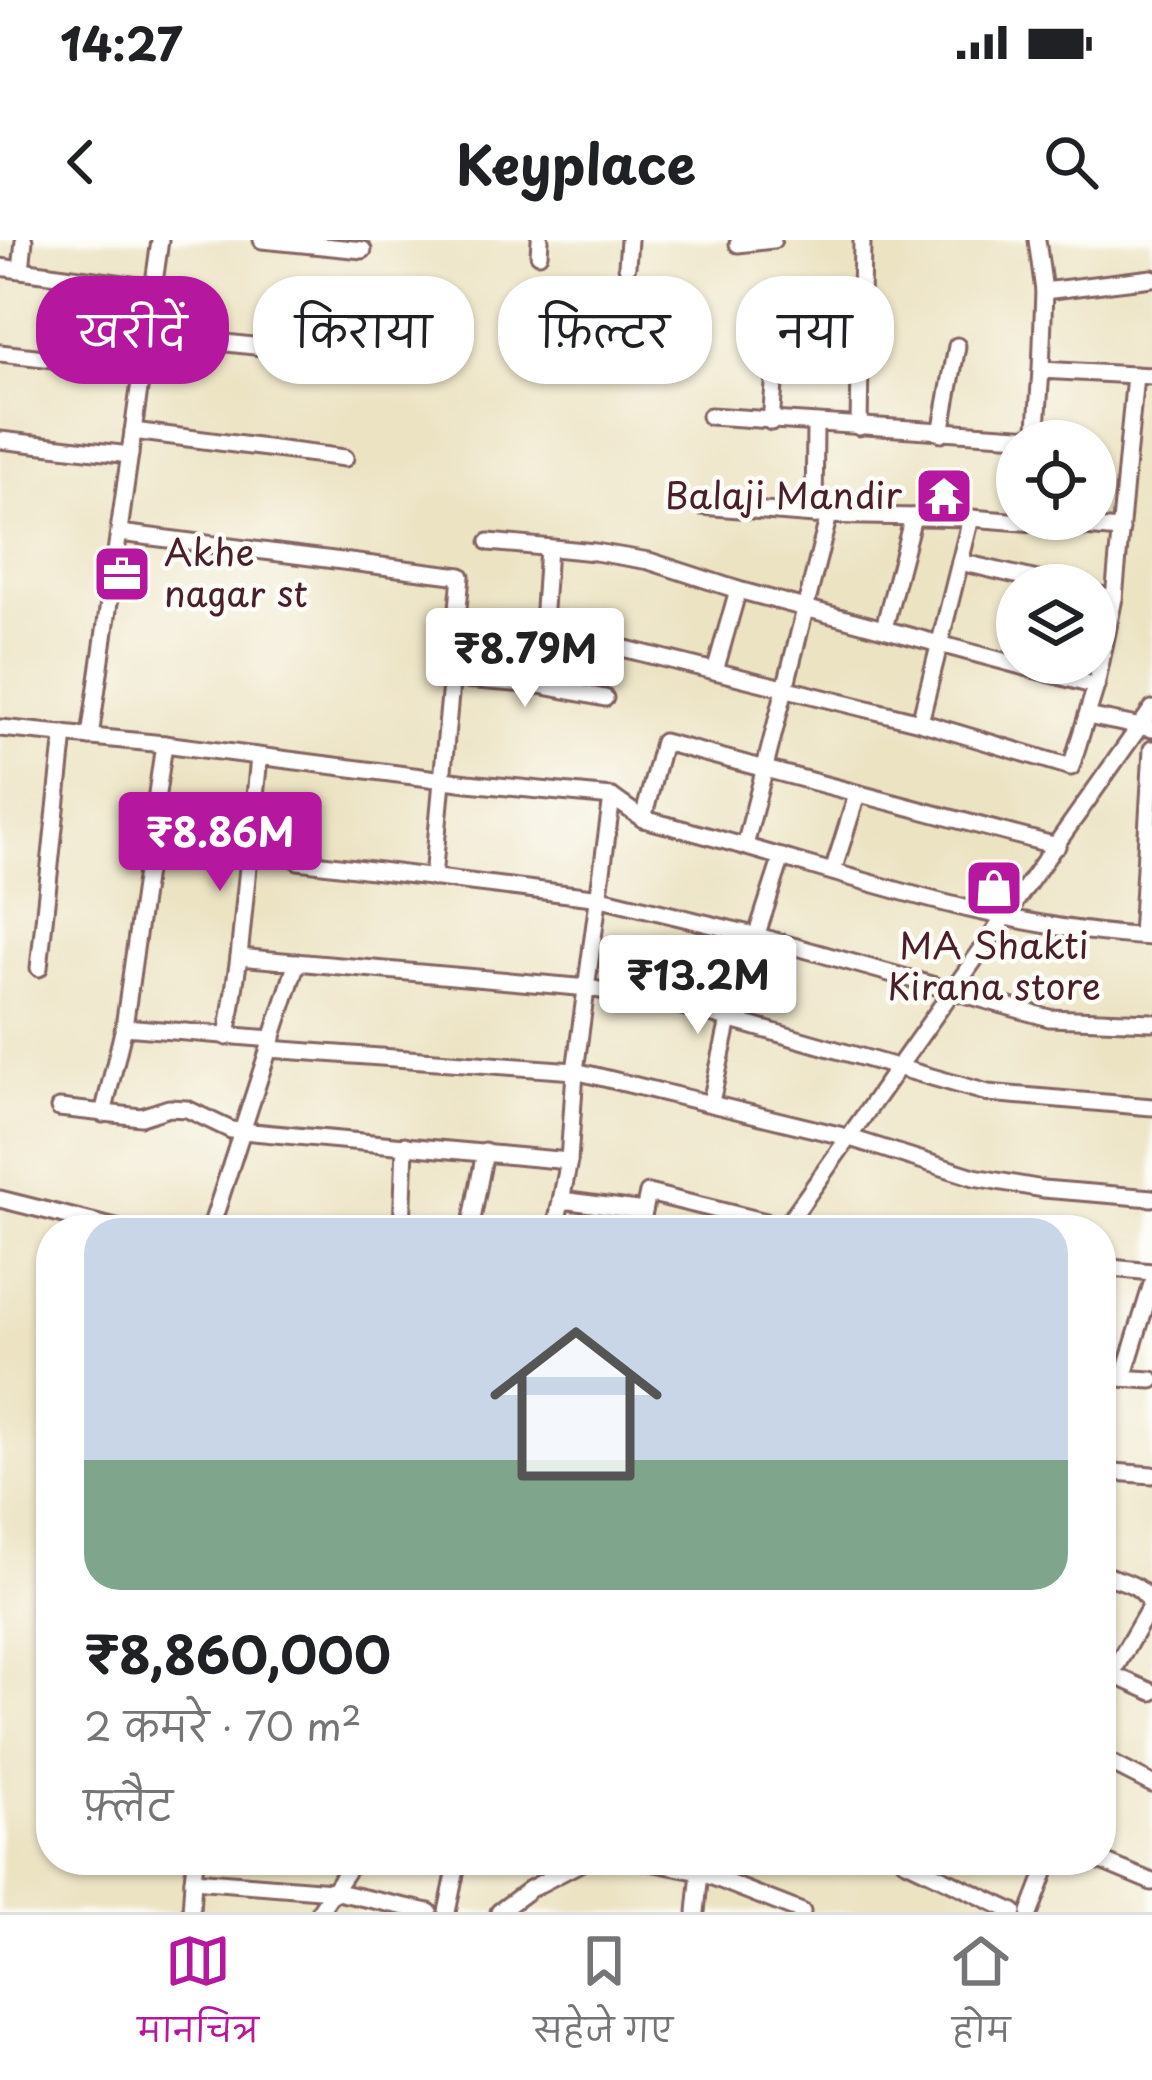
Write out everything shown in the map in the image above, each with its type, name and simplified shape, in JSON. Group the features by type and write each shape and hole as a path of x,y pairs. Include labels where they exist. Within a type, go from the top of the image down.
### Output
{"street":[{"path":"21,270 24,240"},
{"path":"155,276 160,240"},
{"path":"262,240 363,250"},
{"path":"627,266 629,240"},
{"path":"737,244 773,240"},
{"path":"860,427 862,240"},
{"path":"1037,240 1044,291 1037,420"},
{"path":"0,267 65,276"},
{"path":"1044,291 1152,278"},
{"path":"940,433 957,346"},
{"path":"0,352 36,356"},
{"path":"1040,370 1144,375 1116,575"},
{"path":"90,736 139,384"},
{"path":"771,422 774,384"},
{"path":"710,416 996,436"},
{"path":"745,846 807,608 822,515 815,426"},
{"path":"133,431 345,458"},
{"path":"0,440 130,455"},
{"path":"701,506 996,519"},
{"path":"884,628 913,517"},
{"path":"920,722 971,518"},
{"path":"1116,530 1120,530"},
{"path":"120,533 461,576 433,878"},
{"path":"489,542 649,561 738,590 1096,686 1071,767 920,722 626,649"},
{"path":"538,686 548,548"},
{"path":"960,562 996,570"},
{"path":"715,670 738,590"},
{"path":"452,678 605,698"},
{"path":"798,1215 847,1137 1145,728 1152,709"},
{"path":"1087,716 1145,728"},
{"path":"0,728 612,796 643,819 1004,919 1087,934 1146,937 1152,749"},
{"path":"39,968 64,734"},
{"path":"643,819 663,742 1057,847"},
{"path":"104,1114 124,1028 164,743"},
{"path":"227,1037 259,757"},
{"path":"833,871 857,795"},
{"path":"558,1215 612,796"},
{"path":"711,1102 729,1020 782,856"},
{"path":"298,861 601,898 754,935 1049,1018 1152,1022"},
{"path":"239,957 589,988 729,1020 988,1093 1152,1106"},
{"path":"215,1215 297,962"},
{"path":"124,1028 575,1072 847,1137 974,1177 1043,1189 1152,1198"},
{"path":"59,1108 141,1117 170,1108 187,1109 242,1132 568,1161"},
{"path":"403,1215 405,1145"},
{"path":"473,1215 485,1152"},
{"path":"643,1215 648,1193 734,1215"},
{"path":"0,1199 64,1215"},
{"path":"562,1200 644,1211"},
{"path":"1116,1268 1152,1272"},
{"path":"1123,1378 1152,1284"},
{"path":"1116,1378 1152,1380"},
{"path":"1116,1472 1152,1474"},
{"path":"1116,1579 1139,1586 1148,1594 1151,1607 1116,1662"},
{"path":"1116,1676 1152,1692"},
{"path":"1116,1766 1152,1784"},
{"path":"1116,1867 1152,1882"},
{"path":"191,1912 194,1875"},
{"path":"319,1912 343,1875"},
{"path":"447,1912 455,1875"},
{"path":"499,1912 557,1875"},
{"path":"696,1912 700,1875"},
{"path":"721,1875 802,1912"},
{"path":"934,1875 1014,1912"},
{"path":"944,1880 946,1875"},
{"path":"1030,1912 1044,1875"},
{"path":"193,1880 332,1891 429,1912"}],"place":[{"name":"Balaji Mandir","path":"944,496"},
{"name":"Akhe nagar st","path":"122,574"},
{"name":"MA Shakti Kirana store","path":"994,888"}]}
